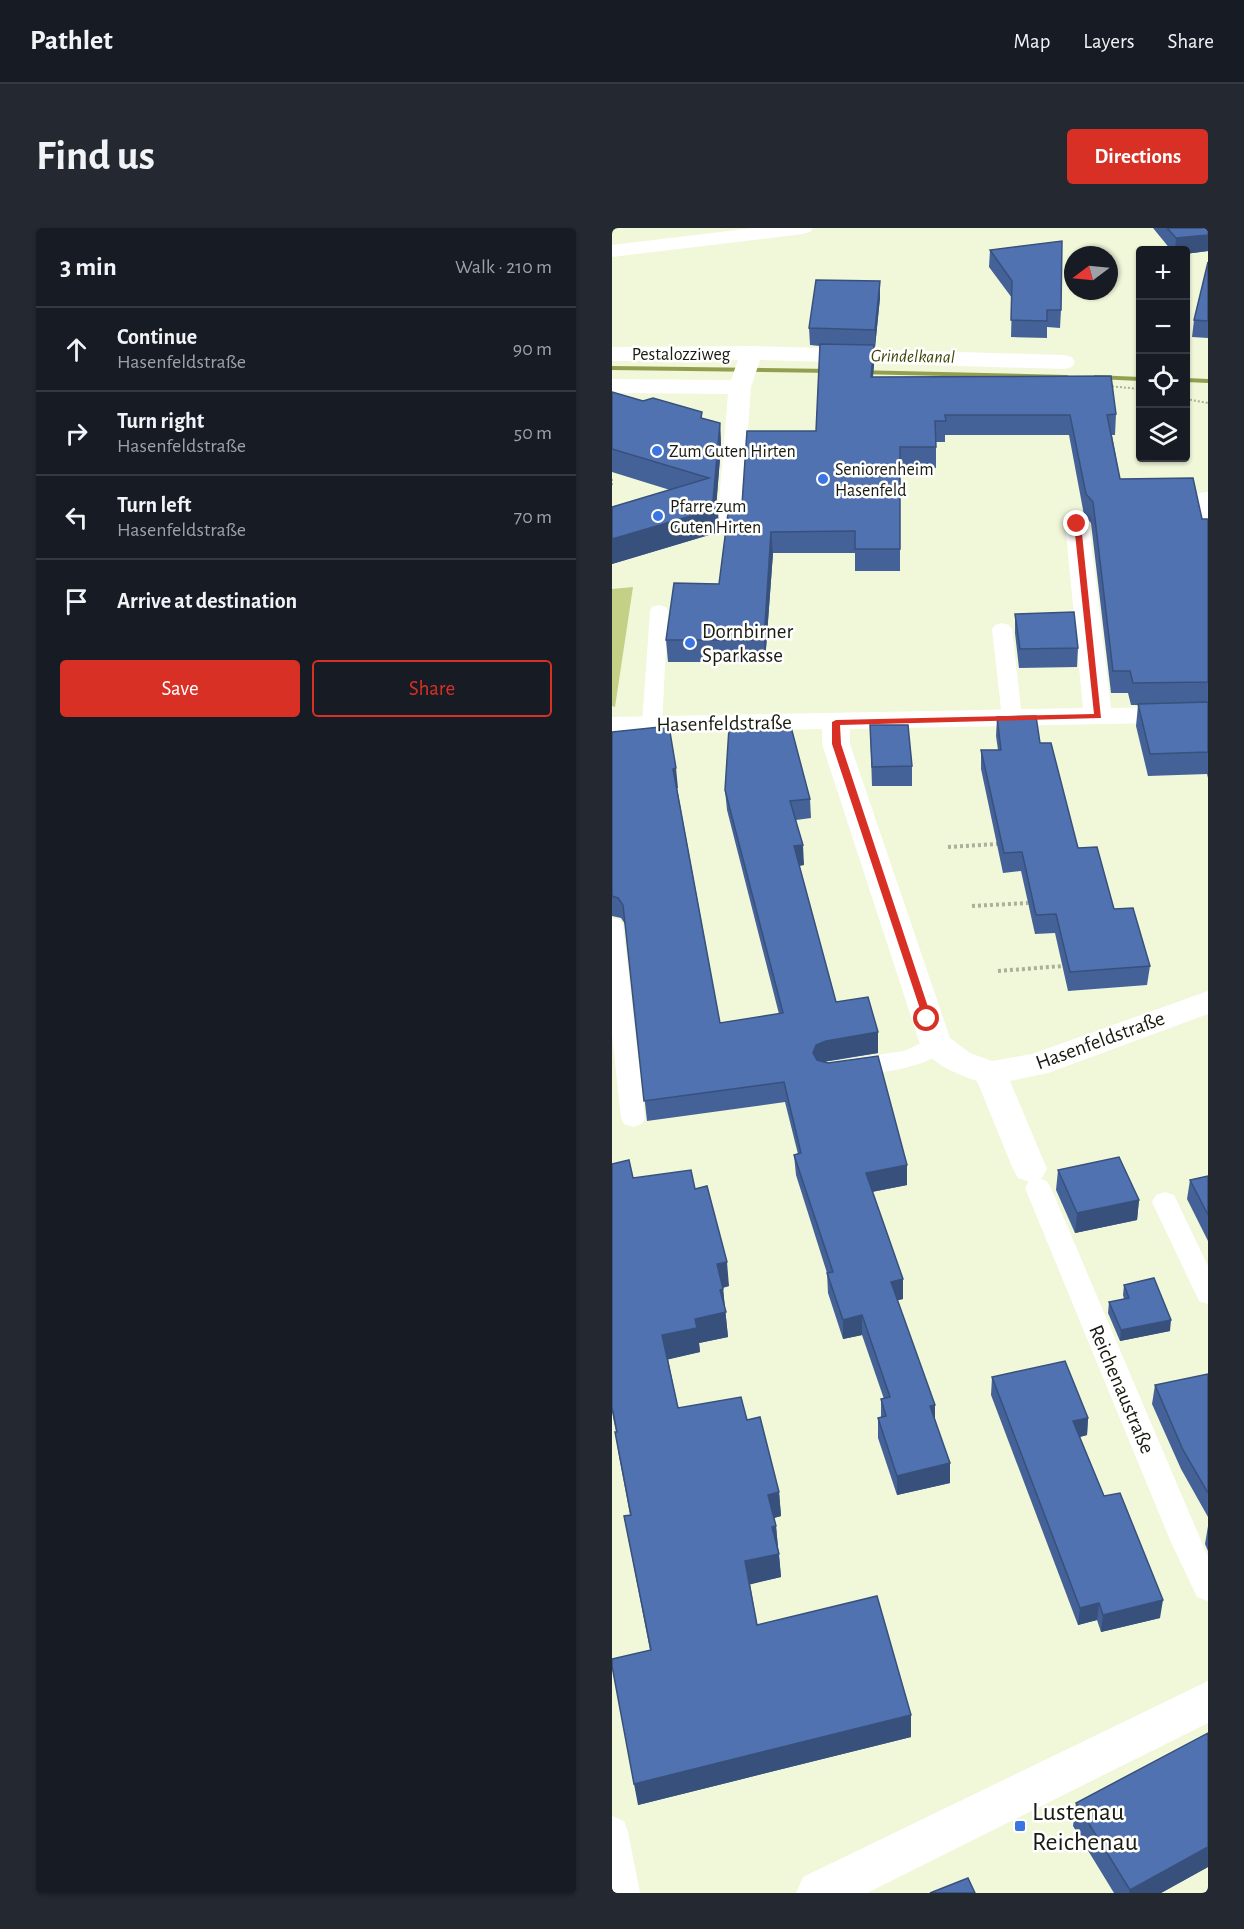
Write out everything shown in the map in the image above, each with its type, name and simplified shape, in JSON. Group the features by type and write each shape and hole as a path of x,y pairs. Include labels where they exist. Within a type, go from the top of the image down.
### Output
{"street":[{"path":"612,251 804,228"},
{"name":"Pestalozziweg","path":"612,354 751,353 1064,363"},
{"name":"Pestalozziweg","path":"729,525 740,387 751,353"},
{"name":"Pestalozziweg","path":"612,386 740,387"},
{"path":"1077,524 1098,716"},
{"name":"Hasenfeldstraße","path":"612,725 1208,714"},
{"path":"836,722 840,755 936,1044 958,1061 990,1073 1034,1179"},
{"name":"Hasenfeldstraße","path":"990,1073 1036,1065 1208,1002"},
{"path":"819,1893 1208,1701"}],"lane":[{"path":"652,724 659,611"},
{"path":"1002,629 1012,718"},
{"path":"612,925 633,1118"},
{"path":"828,1072 909,1059 936,1044"},
{"name":"Reichenaustraße","path":"1034,1179 1185,1540 1208,1588"},
{"path":"1165,1202 1208,1294"},
{"path":"612,1832 623,1893"}],"path":[{"path":"1190,400 1208,403"},
{"path":"612,479 612,484"},
{"path":"948,847 997,844"},
{"path":"972,906 1028,903"},
{"path":"998,971 1063,966"}],"green space":[{"path":"633,587 615,707 612,706 612,589"}],"building":[{"path":"1167,228 1208,228 1208,235 1176,238"},
{"path":"1062,241 1061,310 1047,310 1047,321 1011,320 1012,281 990,250"},
{"path":"1208,262 1208,321 1194,320"},
{"path":"816,280 880,281 875,330 809,328"},
{"path":"820,344 874,345 871,377 1111,376 1116,414 1107,415 1120,479 1193,478 1202,519 1208,519 1208,682 1133,683 1130,671 1113,671 1093,502 1086,494 1070,415 945,415 946,421 935,421 936,447 900,447 900,549 855,549 855,531 771,532 764,640 666,640 674,583 719,584 728,513 737,511 742,504 747,431 816,431"},
{"path":"612,392 643,401 653,398 702,412 701,418 720,423 713,501 718,508 612,539 612,507 709,478 612,449"},
{"path":"1074,612 1078,648 1020,649 1015,614"},
{"path":"1208,702 1208,752 1150,754 1138,704"},
{"path":"1036,716 1040,743 1051,743 1078,848 1097,847 1114,909 1133,908 1150,966 1070,972 1056,914 1036,915 1022,852 1004,853 981,750 1001,750 997,717"},
{"path":"870,725 908,725 912,766 872,767"},
{"path":"669,726 676,768 673,769 720,1023 783,1013 725,790 729,728 791,727 810,799 790,801 803,845 794,846 836,1002 868,997 878,1032 826,1041 816,1045 813,1053 817,1060 828,1063 878,1056 907,1165 866,1173 903,1279 891,1282 935,1405 930,1406 950,1463 897,1476 878,1418 886,1416 881,1399 890,1397 862,1315 843,1320 827,1273 833,1272 794,1155 801,1153 784,1082 644,1101 623,905 618,898 612,896 612,732"},
{"path":"1119,1157 1139,1200 1077,1213 1058,1170"},
{"path":"629,1160 633,1178 691,1170 695,1189 707,1186 727,1262 717,1264 723,1289 720,1290 726,1312 695,1319 697,1328 662,1335 678,1408 741,1397 747,1420 760,1417 779,1492 768,1495 776,1526 772,1527 779,1554 745,1561 757,1625 877,1596 911,1715 634,1784 612,1666 612,1659 651,1650 624,1516 631,1515 612,1407 612,1164"},
{"path":"1208,1176 1208,1215 1190,1180"},
{"path":"1154,1278 1171,1320 1121,1330 1109,1302 1129,1298 1124,1285"},
{"path":"1065,1361 1088,1418 1073,1421 1104,1496 1120,1493 1163,1600 1103,1615 1099,1603 1080,1608 992,1377"},
{"path":"1208,1374 1208,1493 1183,1450 1155,1385"},
{"path":"1208,1733 1208,1847 1130,1890 1076,1803"},
{"path":"968,1878 975,1893 930,1893"}],"waterway":[{"name":"Grindelkanal","path":"612,368 833,371"},
{"name":"Grindelkanal","path":"857,372 1067,377"},
{"name":"Grindelkanal","path":"1097,377 1136,379"},
{"name":"Grindelkanal","path":"1190,380 1208,381"}],"place":[{"name":"Zum Guten Hirten","path":"657,451"},
{"name":"Seniorenheim Hasenfeld","path":"823,479"},
{"name":"Pfarre zum Guten Hirten","path":"658,516"},
{"name":"Dornbirner Sparkasse","path":"690,643"},
{"name":"Lustenau Reichenau","path":"1020,1826"}],"route":[{"path":"927,1019 837,744 836,722 1098,716 1077,524"}]}
